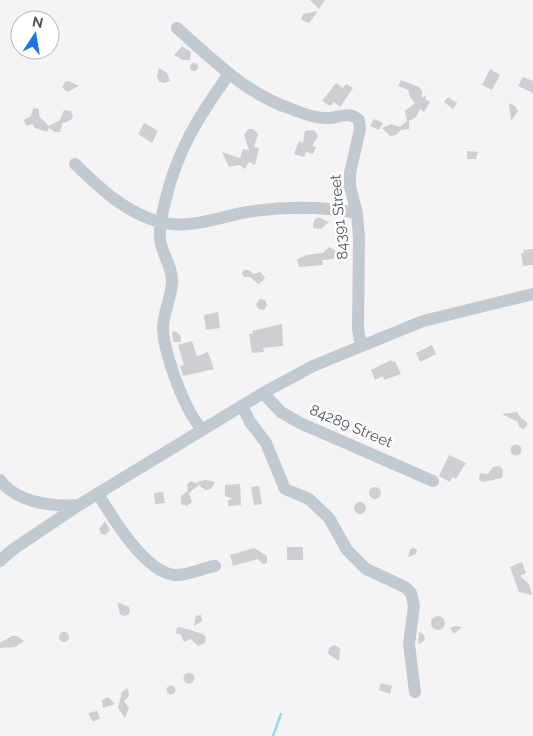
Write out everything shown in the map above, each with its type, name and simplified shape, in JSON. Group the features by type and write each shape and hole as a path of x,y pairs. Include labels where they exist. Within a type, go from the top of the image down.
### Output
{"street":[{"name":"84391 Street","path":"177,28 229,74 264,97 305,114 327,118 346,114 356,117 360,129 350,173 350,187 357,213 360,266 358,330 361,345"},
{"path":"203,430 183,401 165,341 164,319 172,283 171,271 160,240 161,222 179,153 194,125 229,74"},
{"path":"75,164 115,202 161,222 183,224 287,207 319,208 357,213"},
{"path":"0,561 12,550 79,505 263,393 313,366 424,321 533,294"},
{"name":"84289 Street","path":"263,393 281,412 300,423 433,481"},
{"path":"242,406 250,422 266,443 285,489 309,499 329,518 347,550 366,569 405,587 411,593 414,606 410,644 415,692"},
{"path":"0,480 16,495 50,504 79,505"},
{"path":"98,494 142,556 165,573 182,575 215,566"}],"building":[{"path":"310,0 325,0 319,9"},
{"path":"318,11 309,23 301,20 303,14"},
{"path":"182,46 191,52 190,60 183,60 174,55"},
{"path":"194,63 198,67 194,71 190,67"},
{"path":"159,68 167,73 170,81 159,82 157,77"},
{"path":"490,69 500,75 492,90 482,85"},
{"path":"523,77 533,81 533,93 518,86"},
{"path":"401,80 419,87 422,91 422,98 427,95 425,99 430,102 424,112 420,109 416,117 409,121 409,129 401,130 396,135 390,136 382,128 391,124 400,127 407,121 405,111 415,103 410,97 408,90 398,86"},
{"path":"66,81 79,86 67,92 62,87"},
{"path":"336,83 343,88 346,84 353,88 340,107 334,102 330,106 322,101"},
{"path":"448,97 457,103 453,109 444,102"},
{"path":"509,103 515,106 518,111 511,121"},
{"path":"33,108 39,109 39,116 49,126 60,120 64,110 71,111 73,116 71,120 63,123 60,132 55,132 49,128 47,132 35,128 32,124 27,126 25,123 24,120 31,116"},
{"path":"374,119 383,123 379,130 370,126"},
{"path":"144,123 158,131 152,143 138,134"},
{"path":"248,129 253,129 258,134 254,147 259,148 255,165 249,162 245,169 239,165 229,167 222,152 240,158 243,149 249,150 244,135"},
{"path":"314,130 318,136 312,146 316,147 313,154 306,152 304,157 294,154 299,141 303,143 305,131"},
{"path":"467,151 478,152 476,159 467,159"},
{"path":"319,217 329,222 321,229 313,228 314,220"},
{"path":"329,247 336,251 334,259 322,260 323,265 299,267 297,259 307,255 323,253"},
{"path":"533,249 533,265 523,266 521,253 524,253 523,250"},
{"path":"244,270 249,270 253,274 260,272 265,277 258,284 250,277 244,277 242,273"},
{"path":"260,299 265,300 267,305 264,310 258,309 256,304"},
{"path":"218,312 220,328 206,330 204,315"},
{"path":"282,324 283,346 263,348 264,352 252,353 249,334 253,334 252,331"},
{"path":"175,331 180,335 181,342 173,342 172,332"},
{"path":"192,341 197,356 208,352 214,369 183,376 180,366 184,365 178,345"},
{"path":"432,345 436,354 420,362 416,353"},
{"path":"391,360 392,362 395,361 401,374 384,380 383,376 375,380 371,370"},
{"path":"517,412 527,422 527,426 523,429 519,427 518,422 502,414"},
{"path":"514,445 518,445 521,450 520,454 514,455 511,452 511,448"},
{"path":"449,455 466,463 456,479 452,477 450,482 439,476"},
{"path":"499,466 503,469 502,478 483,482 479,480 480,473 488,474 493,467"},
{"path":"206,480 215,482 211,489 205,490 199,485 189,493 192,502 187,506 181,504 181,496 188,491 187,484 191,481 199,484 197,482"},
{"path":"240,484 241,505 228,506 228,500 233,499 225,496 225,485"},
{"path":"259,486 262,504 254,505 251,487"},
{"path":"375,487 381,493 375,499 369,493"},
{"path":"163,492 165,503 155,504 154,493"},
{"path":"358,502 362,502 366,508 362,514 358,514 354,510 354,506"},
{"path":"105,521 110,530 105,535 101,534 99,529"},
{"path":"287,547 303,547 303,560 287,560"},
{"path":"254,548 267,556 267,563 263,564 258,559 233,566 230,555"},
{"path":"414,548 417,550 416,554 408,557 410,549"},
{"path":"522,562 526,573 520,576 529,584 532,595 519,592 510,567"},
{"path":"117,602 129,607 128,615 123,616 120,614"},
{"path":"201,615 202,621 194,626 196,616"},
{"path":"438,616 443,618 445,623 443,628 438,630 433,628 431,623 433,618"},
{"path":"455,626 462,627 454,634 450,628"},
{"path":"180,627 203,634 206,637 205,643 198,646 191,639 184,642 181,635 176,633 177,628"},
{"path":"62,632 66,632 69,637 68,641 62,642 59,639 59,635"},
{"path":"419,632 423,634 425,639 418,644"},
{"path":"12,636 17,636 24,641 15,647 0,648 0,643"},
{"path":"334,645 340,648 339,661 328,654 329,648"},
{"path":"189,672 195,678 189,684 183,678"},
{"path":"381,683 392,686 390,694 379,690"},
{"path":"171,686 175,690 171,694 167,690"},
{"path":"128,688 129,696 124,701 129,708 125,718 118,708 122,692"},
{"path":"108,697 115,704 103,708 102,700"},
{"path":"97,711 100,718 93,722 88,713"}],"waterway":[{"path":"273,736 281,714"}]}
